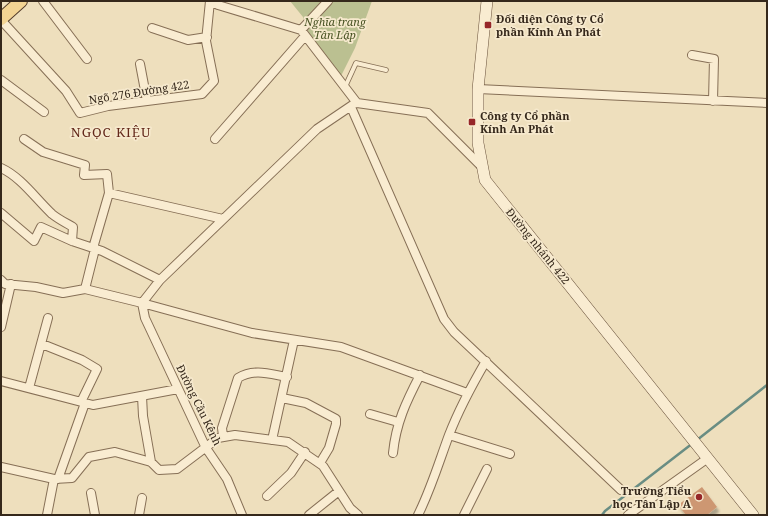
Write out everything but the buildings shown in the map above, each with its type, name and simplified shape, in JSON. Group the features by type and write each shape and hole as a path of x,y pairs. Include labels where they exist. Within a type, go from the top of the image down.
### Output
{"main road":[{"path":"1,20 22,1"}],"street":[{"path":"43,1 87,59"},
{"name":"Ngõ 276 Đường 422","path":"1,20 66,92 80,113 108,106 202,94 214,81 207,36 210,1"},
{"path":"210,1 303,33 345,87 354,105 444,319 454,332 621,490"},
{"path":"215,139 328,1"},
{"name":"Đường nhánh 422","path":"487,1 478,89 478,142 485,180 753,515"},
{"path":"152,28 188,40 207,36"},
{"path":"692,55 714,59 713,101"},
{"path":"140,64 147,101"},
{"path":"1,80 44,112"},
{"path":"478,89 767,103"},
{"path":"142,302 160,280 317,129 354,105 428,113 483,167"},
{"path":"24,139 43,152 85,165 84,175 107,174 109,193 84,289"},
{"path":"1,168 7,170 26,187 53,215 73,227 72,241"},
{"path":"109,193 223,219"},
{"path":"1,213 34,241 41,226 160,280"},
{"path":"1,280 5,284 64,293 84,289 142,302 252,333 341,347 467,393"},
{"path":"1,327 11,284"},
{"name":"Đường Cầu Kênh","path":"142,302 146,318 178,389 206,448 227,479 242,515"},
{"path":"29,388 48,318"},
{"path":"272,440 294,340"},
{"path":"42,344 82,360 97,369 83,403 56,479 47,515"},
{"path":"418,515 430,492 449,435 467,393 486,361"},
{"path":"223,436 222,428 238,378 248,372 264,372 287,377"},
{"path":"393,453 395,432 398,422 404,405 420,375"},
{"path":"1,381 93,405 178,389"},
{"path":"142,396 143,416 152,462"},
{"path":"282,398 306,403 336,419 329,448 320,463"},
{"path":"370,414 398,422"},
{"path":"1,467 56,479 72,478 89,457 115,452 152,462 160,470 177,469 218,438 223,436 235,435 288,442 305,452 323,466 350,508 358,515"},
{"path":"449,435 510,454"},
{"path":"267,496 291,473 305,452"},
{"path":"628,515 706,456"},
{"path":"464,515 487,468"},
{"path":"309,515 339,491"},
{"path":"90,493 95,515"},
{"path":"139,515 142,498"}],"lane":[{"path":"345,87 356,63 386,70"}],"green space":[{"name":"Nghĩa trang Tân Lập","path":"290,1 372,1 355,48 340,78 311,40 303,17"}],"waterway":[{"path":"697,440 767,385"},
{"path":"602,515 605,511 693,443"}],"place":[{"name":"Đối diện Công ty Cổ phần Kính An Phát","path":"488,25"},
{"name":"Công ty Cổ phần Kính An Phát","path":"472,122"},
{"name":"Trường Tiểu học Tân Lập A","path":"699,497"}],"district":[{"name":"NGỌC KIỆU","path":"111,132"}]}
